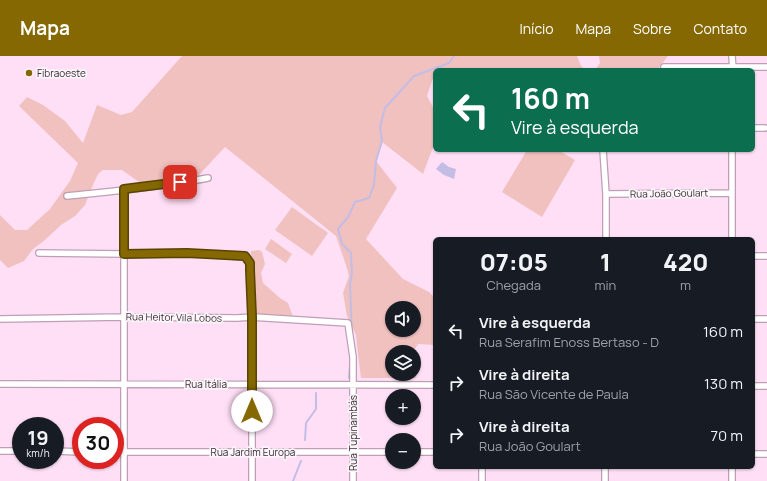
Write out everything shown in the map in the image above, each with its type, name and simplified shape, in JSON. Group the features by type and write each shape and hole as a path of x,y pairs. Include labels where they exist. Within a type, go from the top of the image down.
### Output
{"street":[{"path":"732,56 732,68"},
{"path":"664,67 698,68"},
{"path":"750,68 767,67"},
{"path":"755,128 765,128"},
{"path":"603,152 606,194 606,237"},
{"path":"732,152 732,237"},
{"path":"67,196 208,178"},
{"path":"124,189 124,417"},
{"name":"Rua João Goulart","path":"606,194 732,193"},
{"path":"39,253 187,253 245,256 250,263 252,317 252,481"},
{"path":"755,256 767,256"},
{"name":"Rua Heitor Vila Lobos","path":"0,319 124,316 252,317 348,323"},
{"path":"755,319 767,319"},
{"name":"Rua Tupinambás","path":"348,323 353,357 353,481"},
{"name":"Rua Itália","path":"0,384 433,385"},
{"path":"755,386 767,386"},
{"path":"0,451 12,451"},
{"name":"Rua Jardim Europa","path":"124,452 385,452"},
{"path":"421,452 433,452"},
{"path":"755,454 767,454"},
{"path":"124,469 124,481"},
{"path":"482,469 482,481"},
{"path":"605,469 605,481"},
{"path":"732,469 732,481"}],"shaded area":[{"path":"182,56 577,56 583,68 433,68 433,78 427,96 433,107 433,147 423,174 382,142 376,161 397,188 366,239 403,279 429,292 433,296 433,345 385,345 385,378 361,378 356,335 347,316 343,293 349,276 336,236 225,147 198,176 142,184 122,170 103,170 98,174 85,205 75,216 61,225 33,249 24,261 8,268 0,260 0,215 15,230 27,230 50,209 70,181 78,163 19,106 27,97 43,105 65,121 83,143 97,105 121,115 132,112"},
{"path":"599,56 668,56 659,68 596,68 600,63"},
{"path":"526,152 561,152 575,160 542,217 502,192"},
{"path":"442,162 449,167 456,169 454,179 444,175 436,169"},
{"path":"292,207 328,233 312,256 275,230"},
{"path":"271,239 292,254 286,263 265,249"},
{"path":"259,250 262,252 265,264 261,273 263,283 288,303 293,317 253,315 251,251"}],"waterway":[{"path":"436,68 449,63 454,56"},
{"path":"352,337 350,284 352,273 351,253 342,244 338,229 348,217 355,202 369,198 374,185 376,161 382,141 380,127 385,108 414,76 433,69"},
{"path":"349,378 350,364"},
{"path":"305,440 306,423 316,409 316,393"},
{"path":"293,481 301,461"}],"place":[{"name":"Fibraoeste","path":"29,73"}],"route":[{"path":"180,182 124,189 124,254 187,253 245,256 250,263 252,317 252,411"}]}
